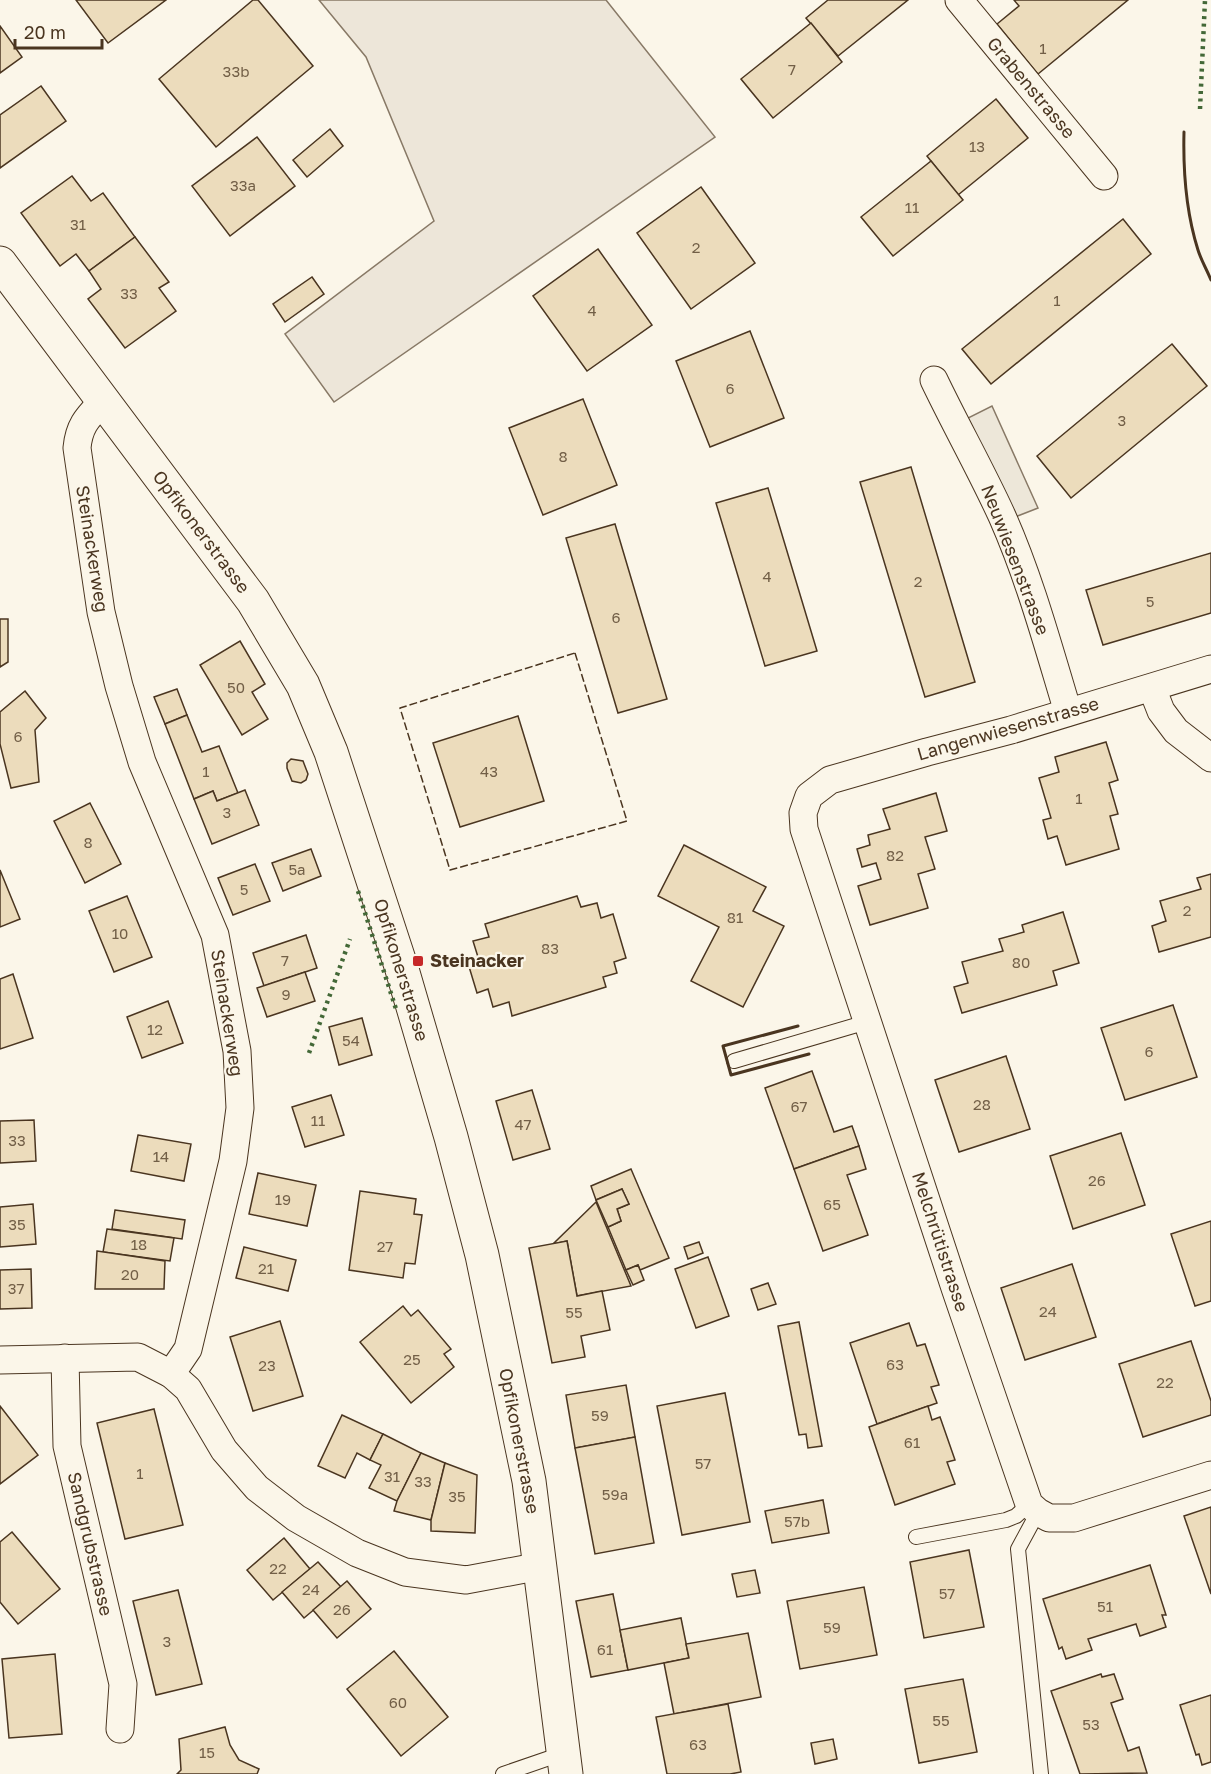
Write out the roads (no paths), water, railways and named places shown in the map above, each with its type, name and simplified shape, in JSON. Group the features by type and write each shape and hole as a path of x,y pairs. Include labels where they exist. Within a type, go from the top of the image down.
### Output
{"street":[{"name":"Grabenstrasse","path":"958,0 1104,176"},
{"name":"Opfikonerstrasse","path":"0,263 253,601 303,685 331,752 404,978 451,1137 482,1255 529,1481 565,1763"},
{"name":"Neuwiesenstrasse","path":"933,380 1003,518 1030,589 1068,712"},
{"name":"Steinackerweg","path":"103,400 82,424 77,448 101,612 119,686 142,762 215,934 237,1051 240,1108 233,1161 188,1349 171,1374"},
{"name":"Langenwiesenstrasse","path":"809,796 830,780 1211,669"},
{"path":"1152,688 1161,711 1176,731 1211,758"},
{"name":"Melchrütistrasse","path":"809,796 803,813 804,829 952,1277 1034,1508"},
{"path":"0,1360 138,1357 171,1374 188,1389 224,1450 257,1488 296,1518 357,1553 405,1572 465,1580 540,1567"},
{"name":"Sandgrubstrasse","path":"64,1358 67,1446 123,1684 120,1729"},
{"path":"1034,1508 1049,1518 1074,1518 1211,1475"}],"lane":[{"path":"734,1061 867,1022"},
{"path":"916,1537 1006,1520 1034,1508"},
{"path":"1034,1508 1018,1550 1041,1774"},
{"path":"503,1774 565,1763"}],"place":[{"name":"Steinacker","path":"418,961"}]}
